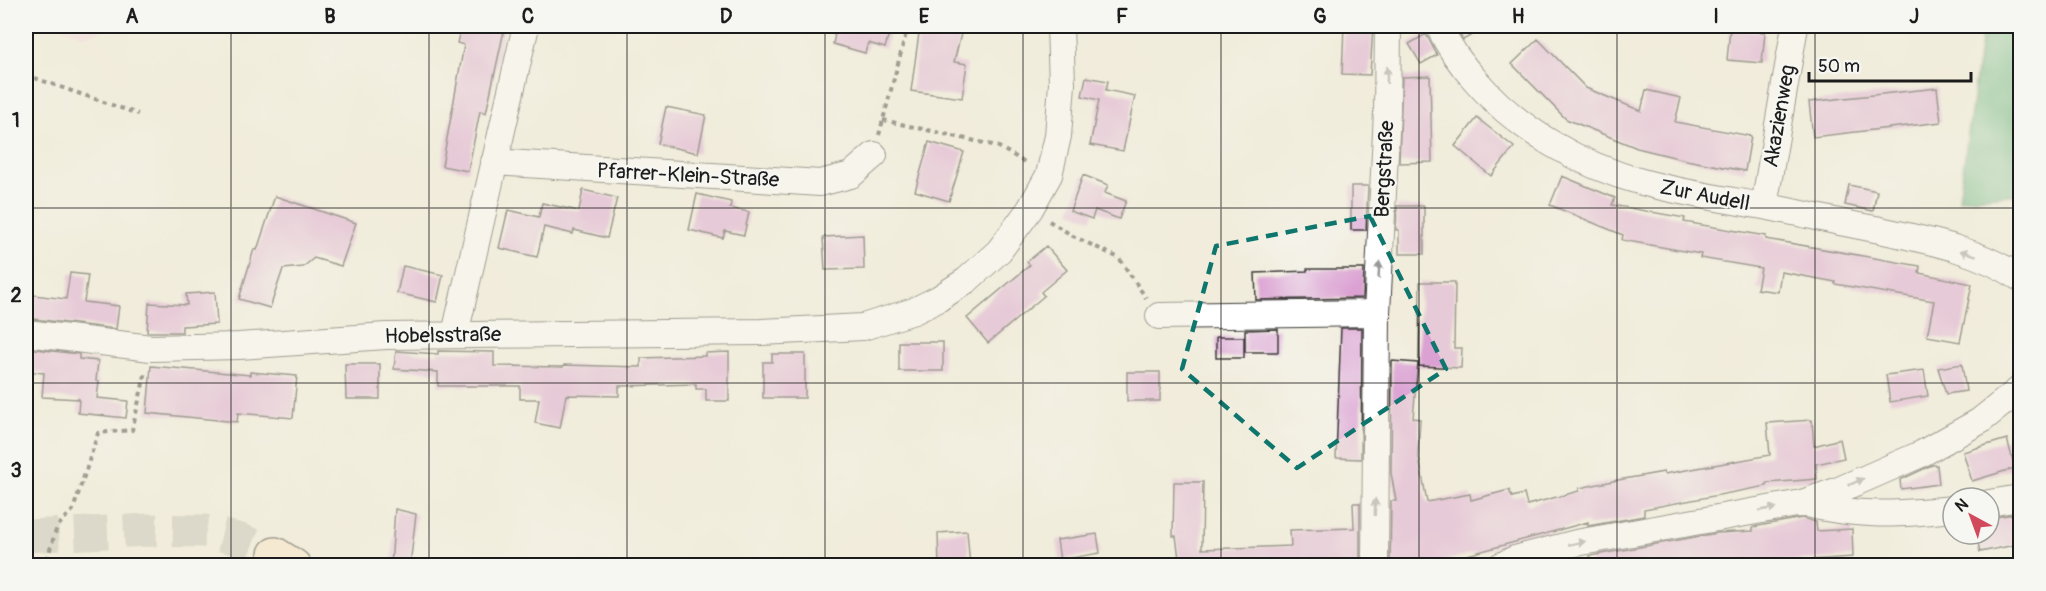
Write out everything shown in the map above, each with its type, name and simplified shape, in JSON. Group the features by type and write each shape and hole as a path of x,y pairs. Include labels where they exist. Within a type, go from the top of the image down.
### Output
{"street":[{"path":"455,334 526,26"},
{"name":"Hobelsstraße","path":"26,333 151,348 239,346 386,336 761,332 862,327 914,310 938,299 967,280 999,251 1030,209 1049,175 1058,135 1062,84 1060,26"},
{"name":"Bergstraße","path":"1375,566 1377,313 1387,112 1388,26"},
{"name":"Zur Audell","path":"1439,26 1443,36 1466,70 1492,100 1526,128 1565,151 1641,182 1929,240 1978,255 2020,278"},
{"name":"Akazienweg","path":"1764,206 1795,26"},
{"name":"Pfarrer-Klein-Straße","path":"494,162 820,183 851,175 874,155"},
{"path":"1159,316 1377,313"},
{"path":"1500,566 1515,559 1576,543 1802,503 1839,490 1921,454 1980,421 2020,389"},
{"path":"2001,501 2020,498"},
{"path":"1802,503 1834,511 1860,514 1905,514 1941,510"}],"path":[{"path":"874,155 908,26"},
{"path":"26,75 138,114"},
{"path":"883,120 997,146 1049,175"},
{"path":"1030,209 1073,236 1119,258 1159,316"},
{"path":"30,566 47,559 57,527 73,510 98,433 132,430 151,348"}],"highlighted area":[{"path":"1370,216 1446,369 1297,468 1182,369 1216,246"}],"shaded area":[{"path":"60,26 116,26 83,36"}],"green space":[{"path":"1983,26 2020,26 2020,194 1959,199"}],"building":[{"path":"461,26 505,26 486,113 480,111 468,171 442,166 464,45 457,43"},
{"path":"823,26 891,26 885,48 868,43 865,53 833,44 835,34 823,31"},
{"path":"920,26 963,26 954,62 967,64 962,98 911,91"},
{"path":"1344,26 1373,26 1370,75 1342,74"},
{"path":"1455,26 1488,26 1463,40"},
{"path":"1730,29 1765,32 1762,63 1727,60"},
{"path":"1426,34 1437,55 1421,64 1409,44"},
{"path":"1538,39 1586,88 1641,111 1646,90 1681,98 1675,122 1751,136 1745,171 1637,148 1566,119 1512,64"},
{"path":"1430,76 1432,162 1399,163 1402,77"},
{"path":"1086,77 1108,81 1106,90 1135,96 1123,151 1090,145 1099,100 1082,96"},
{"path":"1937,88 1941,122 1813,137 1809,102"},
{"path":"666,107 706,115 698,153 658,144"},
{"path":"1477,118 1514,147 1491,176 1455,146"},
{"path":"929,142 964,152 949,201 915,191"},
{"path":"1083,175 1108,185 1105,193 1126,201 1119,219 1095,210 1092,219 1070,211"},
{"path":"1562,176 1615,198 1612,205 1685,218 1684,222 1766,236 1766,239 1920,266 1919,273 1972,284 1960,342 1927,336 1934,301 1781,272 1778,292 1757,289 1761,268 1700,258 1701,254 1622,240 1623,235 1550,205"},
{"path":"1849,185 1877,191 1873,211 1845,205"},
{"path":"1351,186 1368,186 1366,230 1351,230"},
{"path":"583,190 617,198 607,238 574,230 573,234 544,227 537,257 499,248 508,210 539,217 542,203 579,211"},
{"path":"697,194 731,202 730,208 749,212 744,235 725,231 723,238 689,230"},
{"path":"275,196 356,223 341,266 314,258 303,267 283,269 270,308 239,299 254,249 257,250"},
{"path":"1397,206 1424,206 1424,254 1399,254 1399,230 1396,230"},
{"path":"863,235 864,269 825,270 823,237"},
{"path":"1046,246 1067,270 1041,292 1044,296 988,343 967,318 1030,265 1027,262"},
{"path":"403,266 443,275 437,302 397,293"},
{"path":"1307,269 1364,269 1363,298 1256,300 1255,273 1307,271"},
{"path":"70,273 88,275 84,302 119,306 116,329 26,318 26,294 66,299"},
{"path":"1420,282 1455,282 1454,348 1462,348 1461,368 1419,366"},
{"path":"215,292 217,324 182,326 182,332 147,332 149,303 187,305 186,294"},
{"path":"1341,328 1362,328 1361,459 1336,458"},
{"path":"1278,329 1278,352 1245,352 1245,330"},
{"path":"1216,337 1244,337 1244,358 1216,358"},
{"path":"899,342 943,342 943,371 899,371"},
{"path":"26,348 79,354 79,359 98,361 97,398 128,401 126,418 78,413 79,399 42,397 44,373 26,371"},
{"path":"396,351 438,354 438,351 494,352 494,366 563,367 564,365 641,367 641,358 705,356 705,353 729,352 729,401 706,401 706,389 696,389 696,384 619,386 619,396 566,395 560,428 535,423 539,399 520,399 520,386 438,386 438,372 394,369"},
{"path":"772,354 805,354 805,398 763,398 763,362 772,362"},
{"path":"1392,361 1418,363 1413,418 1420,419 1418,453 1427,502 1470,494 1471,500 1509,490 1512,497 1524,494 1527,505 1579,491 1579,488 1770,455 1767,423 1812,420 1814,446 1840,439 1844,458 1816,464 1817,479 1767,483 1767,486 1644,509 1644,516 1588,526 1588,522 1442,562 1422,566 1390,566 1391,501 1396,501 1391,473"},
{"path":"345,364 380,364 380,399 346,399"},
{"path":"1962,364 1966,391 1946,394 1938,368"},
{"path":"151,366 250,375 250,372 297,376 293,418 238,413 237,422 147,413"},
{"path":"1924,370 1928,396 1890,402 1886,375"},
{"path":"1127,372 1160,372 1160,401 1127,401"},
{"path":"2007,439 2015,468 1972,481 1963,452"},
{"path":"1932,465 1937,465 1939,484 1901,489 1900,480"},
{"path":"1174,482 1203,482 1202,549 1291,546 1290,530 1354,528 1353,503 1360,503 1360,566 1180,566 1176,536 1173,536"},
{"path":"395,509 416,514 410,566 391,566"},
{"path":"2020,513 2020,544 1980,552 1979,546 2001,546 2001,516"},
{"path":"1802,518 1816,522 1817,531 1852,529 1853,557 1717,566 1591,566 1590,556 1717,533 1753,531 1753,527"},
{"path":"967,531 970,566 939,566 938,533"},
{"path":"1097,534 1100,553 1060,560 1057,540"}],"tunnel":[{"path":"26,536 149,530 205,531 241,540 275,554"}]}
